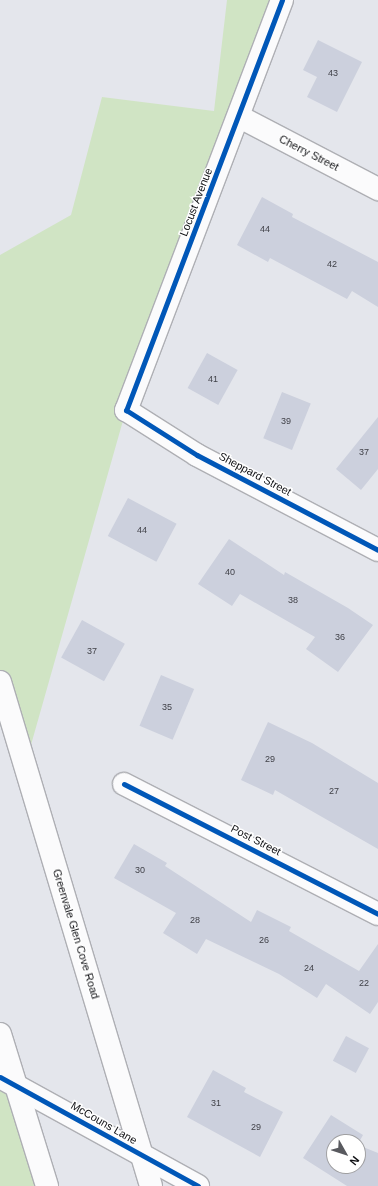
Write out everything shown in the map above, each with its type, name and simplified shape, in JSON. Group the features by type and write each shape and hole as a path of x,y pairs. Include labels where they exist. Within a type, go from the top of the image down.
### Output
{"street":[{"name":"Locust Avenue","path":"126,410 240,117 282,0"},
{"name":"Cherry Street","path":"240,117 378,189"},
{"name":"Sheppard Street","path":"126,410 197,455 378,550"},
{"name":"Greenvale Glen Cove Road","path":"0,682 143,1157 150,1186"},
{"name":"Post Street","path":"124,784 378,914"},
{"path":"0,1034 7,1080 47,1186"},
{"name":"McCouns Lane","path":"7,1080 143,1157 198,1186"}],"green space":[{"path":"227,0 282,0 126,410 25,766 0,682 0,255 71,215 102,97 214,111"},
{"path":"0,1077 47,1186 0,1186"}],"building":[{"path":"318,40 362,62 337,112 307,97 317,77 303,70"},
{"path":"262,197 293,214 292,217 378,262 378,307 352,291 347,299 270,258 268,262 237,245"},
{"path":"207,353 238,370 218,405 188,388"},
{"path":"282,392 311,404 292,450 263,438"},
{"path":"378,417 378,469 361,490 336,469"},
{"path":"128,498 177,524 156,562 108,536"},
{"path":"229,539 284,575 285,572 348,608 373,625 338,672 306,649 315,637 240,594 232,606 198,584"},
{"path":"82,620 125,644 104,681 61,658"},
{"path":"161,675 194,689 173,740 140,726"},
{"path":"268,722 312,743 378,783 378,849 275,790 273,795 241,780"},
{"path":"134,844 167,863 165,866 251,922 257,910 291,927 289,931 359,971 378,944 378,1002 370,1014 326,984 317,998 279,974 206,939 197,954 163,933 176,913 114,878"},
{"path":"346,1036 369,1048 356,1073 333,1061"},
{"path":"213,1070 246,1088 244,1092 283,1112 260,1157 187,1117"},
{"path":"331,1115 361,1134 326,1134 326,1173 303,1158"},
{"path":"366,1148 378,1153 378,1186 347,1186 328,1174 366,1174"}],"cycle path":[{"path":"282,0 126,410 197,455 378,550"},
{"path":"124,784 378,914"},
{"path":"0,1077 198,1186"}]}
